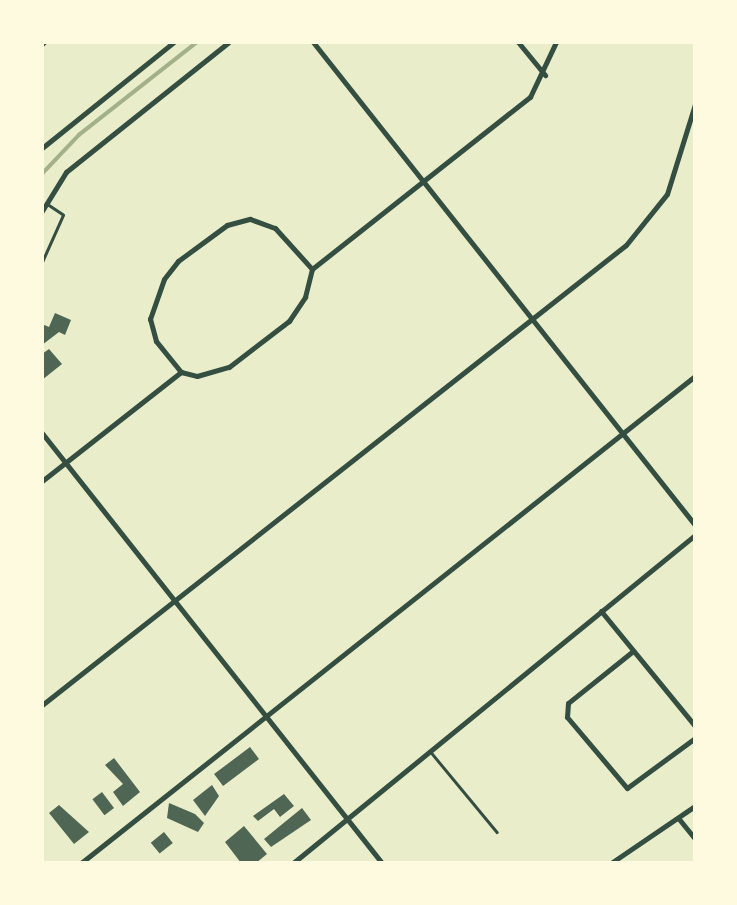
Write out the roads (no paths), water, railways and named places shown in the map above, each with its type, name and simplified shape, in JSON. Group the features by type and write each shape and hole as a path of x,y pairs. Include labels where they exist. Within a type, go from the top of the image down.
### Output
{"street":[{"path":"42,148 174,42"},
{"path":"42,211 44,202 75,164 229,42"},
{"path":"313,42 695,525"},
{"path":"518,42 545,75"},
{"path":"312,269 275,228 250,219 227,225 178,261 164,278 150,319 156,341 181,372 197,376 239,362 295,314 312,269 530,97 545,75 556,42"},
{"path":"42,705 532,319 649,221 674,179 695,104"},
{"path":"42,481 181,372"},
{"path":"81,863 695,376"},
{"path":"42,433 382,863"},
{"path":"293,863 695,535"},
{"path":"601,611 695,726"},
{"path":"633,650 568,704 567,717 627,788 695,738"},
{"path":"611,863 695,806"},
{"path":"679,819 695,839"}],"lane":[{"path":"42,262 63,215 44,202"},
{"path":"429,751 497,832"}],"waterway":[{"path":"42,174 79,135 197,42"}]}
